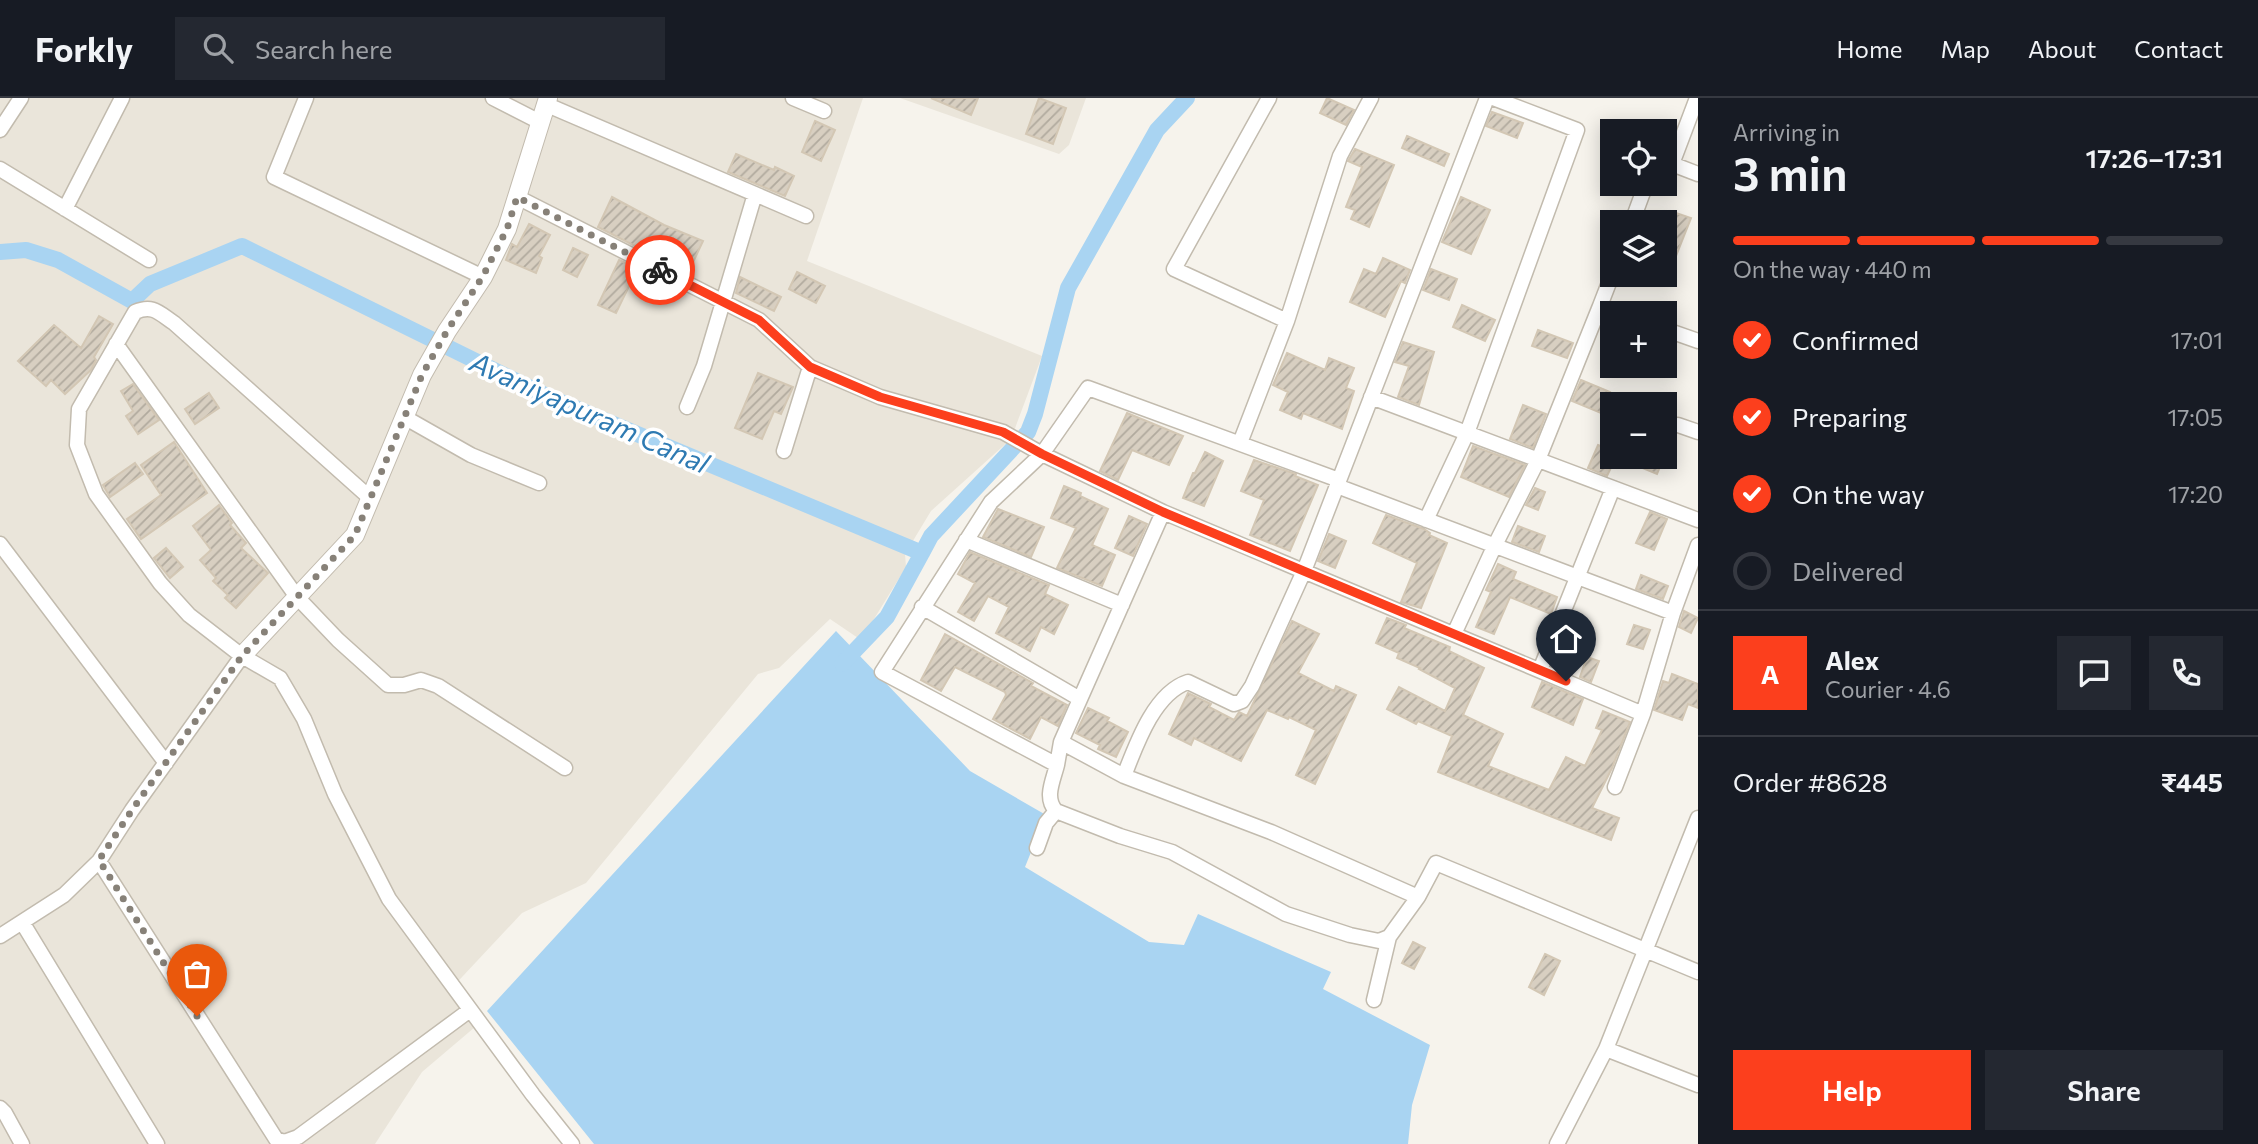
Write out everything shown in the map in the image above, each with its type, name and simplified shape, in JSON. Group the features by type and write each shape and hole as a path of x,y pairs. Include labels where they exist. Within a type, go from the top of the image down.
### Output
{"street":[{"path":"0,130 21,98"},
{"path":"65,209 122,98"},
{"path":"306,98 274,177 483,276"},
{"path":"493,98 540,122"},
{"path":"793,98 824,111"},
{"path":"1269,98 1174,269 1287,321"},
{"path":"1240,443 1287,321 1340,156 1371,98"},
{"path":"1124,776 1142,732 1157,707 1176,686 1188,682 1234,704 1242,701 1252,686 1304,571 1487,98"},
{"path":"1426,520 1467,433 1577,130 1493,98"},
{"path":"1677,143 1697,98"},
{"path":"0,936 64,895 99,860 242,656 355,535 422,375 483,276 507,229 547,101 806,216"},
{"path":"1677,166 1698,174"},
{"path":"0,169 149,260"},
{"path":"687,407 704,366 755,194"},
{"path":"517,197 759,320 810,367 880,397 1003,432 1042,454 1163,512 1643,714"},
{"path":"370,498 184,332 156,311 145,308 135,312 79,409 77,445 96,494 160,583 189,615 242,656 280,678 304,719 335,794 389,899 572,1144"},
{"path":"1454,634 1538,460 1600,308"},
{"path":"1677,334 1698,341"},
{"path":"117,344 297,597 338,640 388,685 404,685 421,680 438,686 565,768"},
{"path":"784,451 810,367"},
{"path":"1057,765 882,672 991,502 1042,454 1088,388 1240,443 1494,547 1673,613"},
{"path":"1371,397 1698,520"},
{"path":"404,416 471,455 538,483"},
{"path":"1678,425 1698,432"},
{"path":"1540,670 1613,488"},
{"path":"1163,512 1061,742 1049,797 1050,804 1056,811 1172,852 1286,914 1350,935 1379,940 1389,937"},
{"path":"966,540 1122,605"},
{"path":"0,544 166,763"},
{"path":"1615,787 1643,714 1673,613 1698,545"},
{"path":"922,607 1080,699"},
{"path":"1061,742 1124,776 1271,832 1418,897"},
{"path":"1037,848 1046,822 1056,811"},
{"path":"1557,1144 1606,1049 1693,844 1698,818"},
{"path":"99,860 276,1139 284,1142 298,1137 470,1010"},
{"path":"1374,1000 1389,937 1418,897 1436,863 1698,972"},
{"path":"22,922 157,1144"},
{"path":"1606,1049 1698,1085"},
{"path":"0,1108 22,1144"}],"shaded area":[{"path":"0,98 863,98 807,261 1042,356 1011,439 931,511 905,554 906,567 861,640 830,619 779,668 758,674 586,883 522,913 448,992 475,1027 422,1072 375,1144 0,1144"},
{"path":"900,98 1086,98 1069,145 1059,154"}],"water":[{"path":"836,631 970,771 1046,815 1025,867 1149,942 1184,945 1198,914 1331,972 1323,989 1430,1045 1412,1105 1408,1144 594,1144 487,1011"}],"building":[{"path":"931,98 978,98 971,115"},
{"path":"1039,98 1066,108 1053,144 1026,134"},
{"path":"1327,98 1354,110 1346,125 1320,113"},
{"path":"1492,112 1523,123 1517,138 1486,126"},
{"path":"815,121 835,130 821,161 802,152"},
{"path":"1407,136 1449,154 1444,166 1402,148"},
{"path":"1355,149 1394,165 1369,227 1351,219 1355,210 1346,207 1362,167 1348,161"},
{"path":"736,154 794,176 785,196 728,172"},
{"path":"612,197 664,225 703,241 688,273 598,227"},
{"path":"1461,197 1490,210 1471,254 1442,242"},
{"path":"1677,213 1691,218 1677,253"},
{"path":"529,224 550,235 539,256 542,258 536,273 506,260 512,244 517,247"},
{"path":"573,248 588,255 577,277 563,270"},
{"path":"1383,258 1410,270 1405,283 1401,281 1385,317 1350,302 1364,269 1376,274"},
{"path":"619,260 634,267 629,276 633,278 616,313 598,305"},
{"path":"1431,269 1457,279 1449,300 1423,290"},
{"path":"797,272 825,286 816,303 789,289"},
{"path":"740,277 781,297 774,311 736,293"},
{"path":"1462,305 1495,320 1485,341 1453,327"},
{"path":"99,316 113,324 94,357 96,360 91,370 65,394 51,380 46,386 18,361 54,325 81,348"},
{"path":"1538,330 1573,343 1567,358 1532,346"},
{"path":"1403,342 1434,352 1419,405 1398,397 1409,366 1395,362"},
{"path":"1287,353 1325,370 1329,358 1354,368 1346,388 1354,391 1342,429 1303,413 1301,419 1280,410 1288,392 1273,385"},
{"path":"758,373 793,387 781,414 774,411 762,439 735,428"},
{"path":"1581,380 1610,392 1600,392 1600,413 1572,401"},
{"path":"133,384 159,420 138,434 126,416 133,411 121,391"},
{"path":"209,393 219,408 195,424 185,409"},
{"path":"1523,405 1546,414 1533,448 1510,439"},
{"path":"1127,413 1183,436 1169,465 1132,450 1118,480 1100,471"},
{"path":"174,442 207,493 141,539 127,519 161,495 141,465"},
{"path":"1598,445 1600,446 1600,469 1610,469 1607,476 1588,468"},
{"path":"1473,446 1525,465 1509,497 1461,477"},
{"path":"1205,452 1223,461 1204,506 1183,498"},
{"path":"1254,460 1296,474 1295,476 1318,485 1290,551 1250,535 1264,500 1241,491"},
{"path":"135,463 143,474 110,497 103,485"},
{"path":"1645,469 1659,469 1657,474"},
{"path":"1064,486 1108,509 1092,545 1115,555 1102,586 1057,568 1076,528 1051,518"},
{"path":"1535,488 1545,492 1538,510 1526,505"},
{"path":"219,505 232,523 230,525 246,543 241,548 268,573 236,608 225,598 228,595 213,581 216,578 200,560 211,550 193,526"},
{"path":"998,509 1044,527 1031,557 983,537"},
{"path":"1650,512 1667,519 1654,550 1636,543"},
{"path":"1386,515 1424,529 1429,535 1447,543 1421,608 1401,602 1417,563 1373,543"},
{"path":"1129,516 1147,524 1133,556 1115,548"},
{"path":"1518,526 1545,536 1539,552 1512,542"},
{"path":"1329,534 1346,541 1335,568 1318,561"},
{"path":"166,548 183,567 170,578 154,558"},
{"path":"970,552 1049,585 1045,594 1068,605 1054,634 1041,627 1030,651 996,633 1009,607 988,596 974,621 958,612 975,583 958,574"},
{"path":"1498,564 1516,572 1513,579 1557,597 1551,614 1510,597 1494,634 1476,627 1491,592 1486,590"},
{"path":"1641,575 1668,586 1663,599 1636,589"},
{"path":"1684,611 1698,618 1691,633 1679,627"},
{"path":"1387,618 1450,647 1449,651 1484,668 1463,715 1503,734 1488,766 1549,790 1566,757 1585,766 1602,730 1596,728 1603,711 1630,722 1612,768 1592,808 1619,818 1611,840 1438,772 1452,736 1418,721 1416,724 1387,709 1399,687 1445,711 1455,688 1397,658 1399,653 1376,643"},
{"path":"1292,621 1319,634 1298,673 1334,691 1336,686 1356,695 1315,784 1296,775 1316,730 1289,717 1288,719 1267,710 1241,761 1194,738 1191,745 1169,734 1188,693 1211,704 1209,707 1234,720 1239,712 1247,716"},
{"path":"1634,625 1650,630 1643,649 1627,644"},
{"path":"945,634 1067,705 1058,726 1041,717 1030,739 993,719 1006,695 1005,692 955,667 941,691 921,680"},
{"path":"1587,657 1599,661 1591,682 1580,677"},
{"path":"1672,674 1698,684 1698,708 1688,704 1682,720 1654,710 1663,681 1669,683"},
{"path":"1542,682 1583,699 1573,725 1532,707"},
{"path":"1088,708 1109,718 1107,721 1128,732 1116,757 1098,749 1100,745 1076,733"},
{"path":"1413,942 1425,948 1414,969 1402,963"},
{"path":"1545,954 1560,961 1544,995 1529,987"}],"waterway":[{"name":"Avaniyapuram Canal","path":"0,252 26,250 58,260 132,301 150,284 242,246 551,398 922,553 931,536 1028,432 1068,288 1157,130 1187,98"},
{"name":"Avaniyapuram Canal","path":"842,664 887,617 922,553"}],"way so far":[{"path":"197,1016 99,860 242,656 355,535 422,375 483,276 507,229 517,197 660,270"}],"route":[{"path":"660,270 759,320 810,367 880,397 1003,432 1042,454 1163,512 1566,681"}]}
